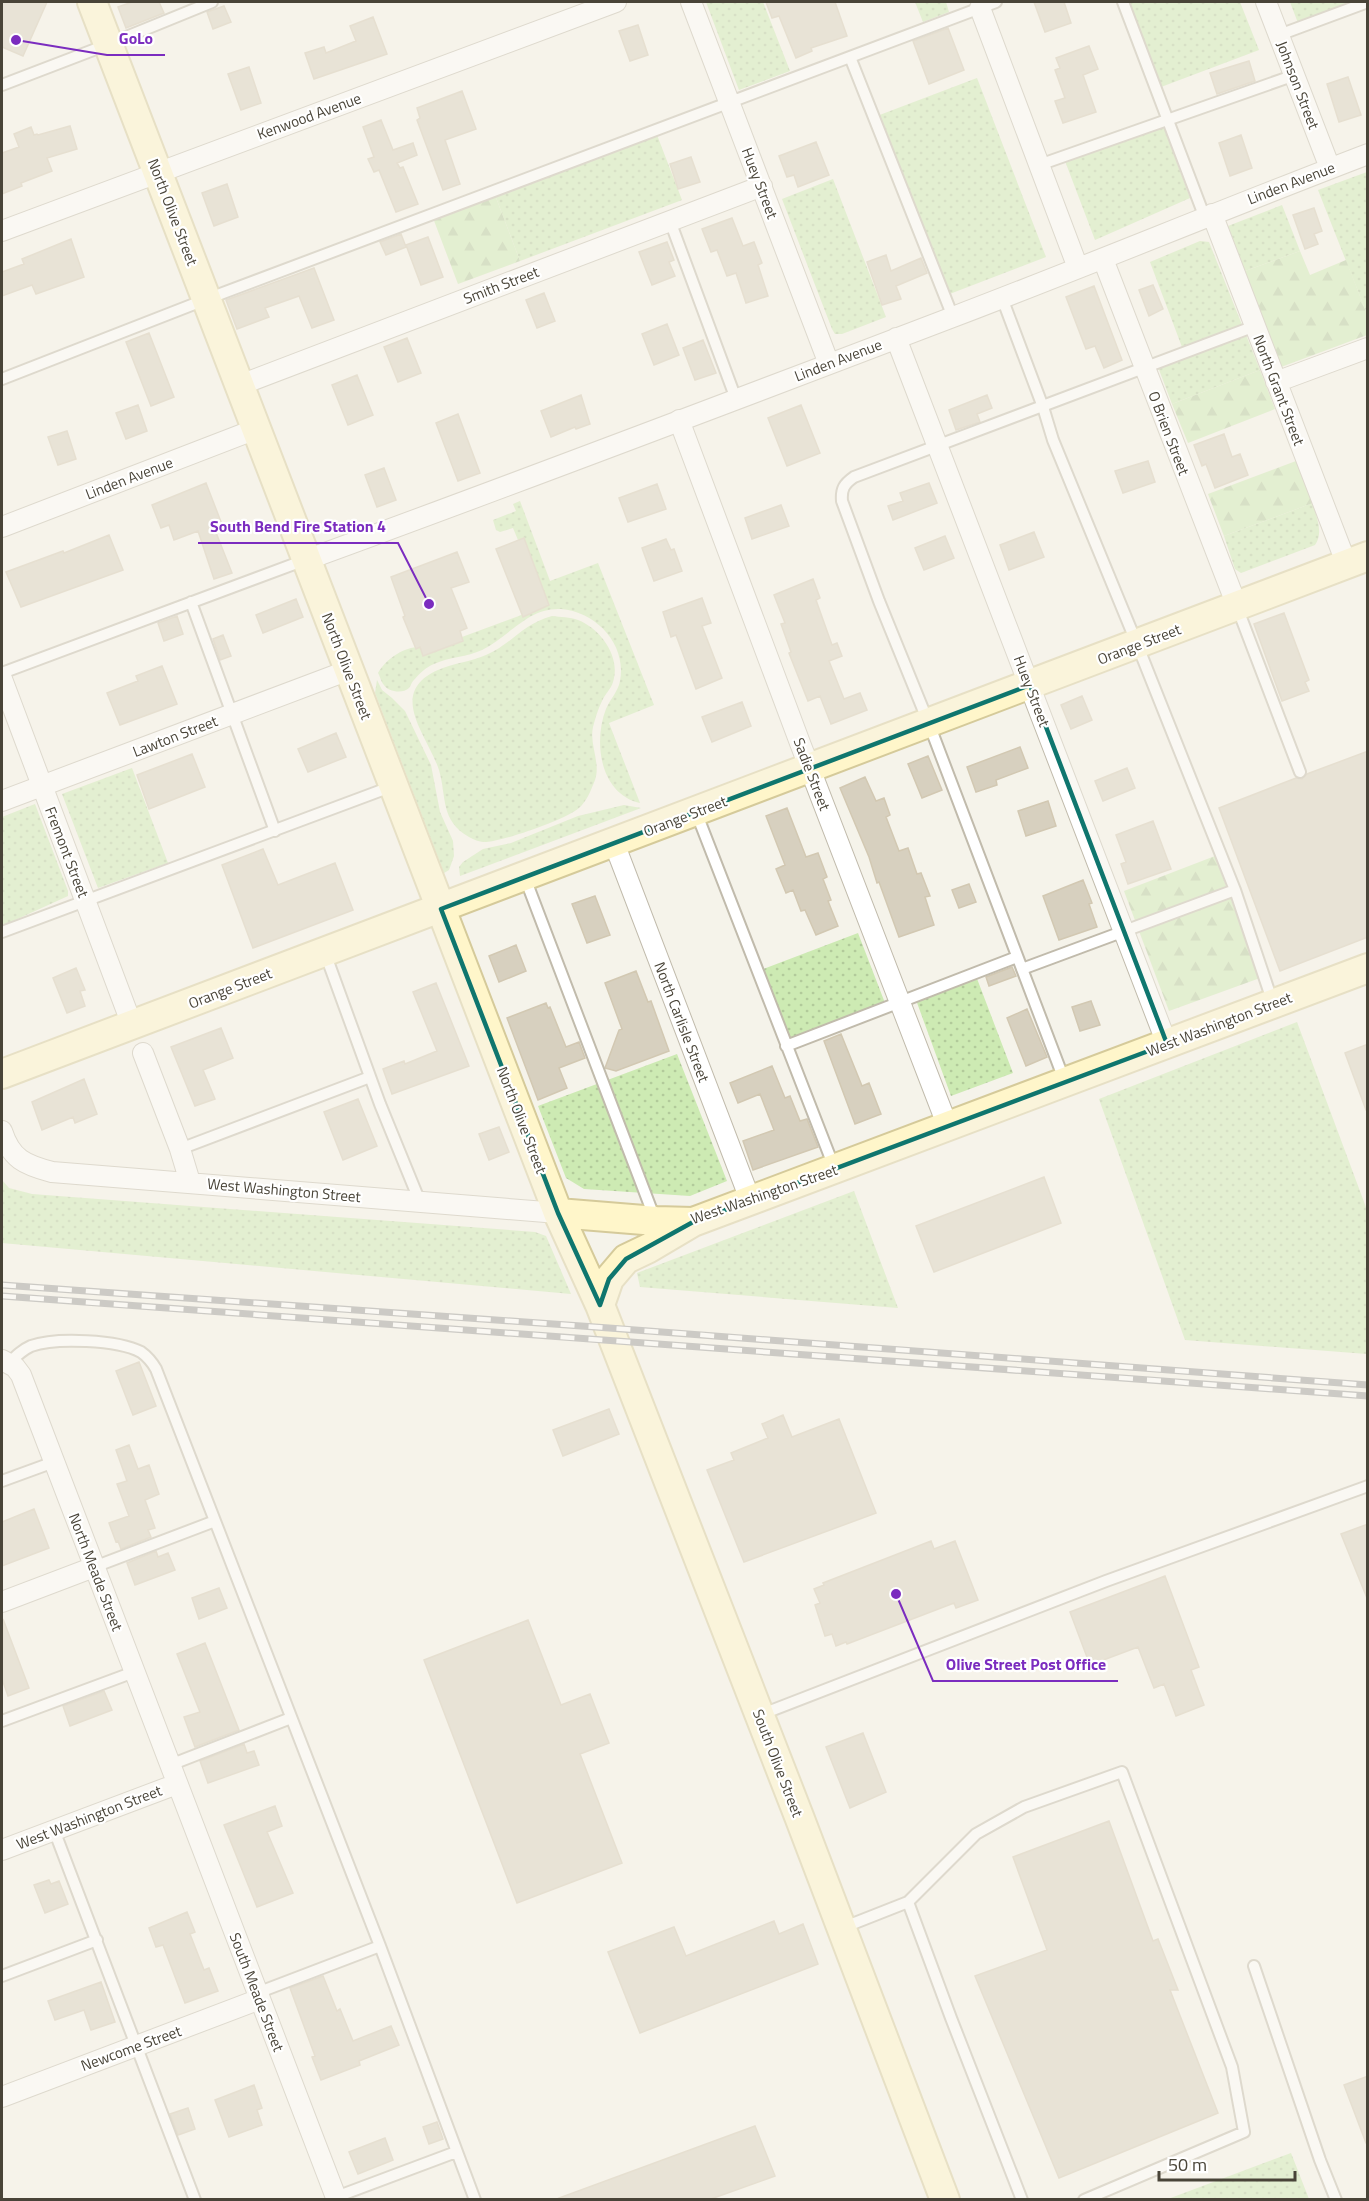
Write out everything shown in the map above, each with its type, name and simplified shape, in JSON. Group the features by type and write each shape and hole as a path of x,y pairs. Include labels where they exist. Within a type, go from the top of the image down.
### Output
{"street":[{"name":"North Olive Street","path":"92,2 558,1213 605,1317"},
{"name":"Kenwood Avenue","path":"3,226 158,172 616,2"},
{"name":"Huey Street","path":"691,2 829,364"},
{"name":"Johnson Street","path":"1266,2 1330,168"},
{"path":"988,4 1039,165 1078,268"},
{"name":"Linden Avenue","path":"306,560 953,317 1368,154"},
{"name":"Smith Street","path":"240,385 762,186"},
{"name":"North Grant Street","path":"1208,216 1276,382 1357,560"},
{"name":"O Brien Street","path":"1103,259 1237,606"},
{"name":"Huey Street","path":"896,338 1167,1044"},
{"path":"1276,382 1368,348"},
{"name":"Sadie Street","path":"679,420 948,1127"},
{"name":"Linden Avenue","path":"2,527 256,429"},
{"name":"Orange Street","path":"2,1074 1357,560"},
{"name":"Lawton Street","path":"2,801 349,670"},
{"name":"Fremont Street","path":"2,679 132,1025"},
{"name":"North Carlisle Street","path":"614,843 751,1202"},
{"name":"West Washington Street","path":"605,1317 609,1279 626,1259 660,1231 751,1202 1368,968"},
{"path":"143,1053 180,1149 190,1182"},
{"name":"West Washington Street","path":"2,1131 6,1145 18,1159 34,1168 52,1172 558,1213 660,1231"},
{"name":"South Olive Street","path":"605,1317 945,2199"},
{"name":"North Meade Street","path":"5,1362 21,1376 177,1784"},
{"path":"2,1602 94,1567"},
{"name":"West Washington Street","path":"2,1850 177,1784"},
{"name":"South Meade Street","path":"177,1784 336,2198"},
{"name":"Newcome Street","path":"2,2097 258,1996"}],"lane":[{"path":"2,85 212,2"},
{"path":"1123,2 1208,216"},
{"path":"1279,35 1368,2"},
{"path":"2,379 207,299 988,4"},
{"path":"850,57 953,317"},
{"path":"1039,165 1295,75"},
{"path":"670,221 736,399"},
{"path":"1002,298 1053,440 1235,890 1274,1004"},
{"path":"1065,1082 929,724 879,601 842,501 841,491 846,482 854,477 1255,326"},
{"path":"2,673 306,560"},
{"path":"191,602 275,831"},
{"path":"1237,606 1300,772"},
{"path":"2,932 393,786"},
{"path":"696,812 835,1170"},
{"path":"525,877 660,1231"},
{"path":"1022,969 1235,890"},
{"path":"325,952 370,1077 420,1202"},
{"path":"786,1046 1017,957"},
{"path":"180,1149 370,1077"},
{"path":"5,1362 30,1347 43,1343 69,1341 94,1342 130,1348 150,1359 380,1946 475,2199"},
{"path":"2,1481 54,1462"},
{"path":"760,1715 1106,1581 1368,1486"},
{"path":"94,1567 215,1521"},
{"path":"2,1721 134,1672"},
{"path":"170,1765 291,1718"},
{"path":"842,1928 909,1902 976,1834 1024,1807 1122,1772 1232,2067 1244,2132 1084,2199"},
{"path":"54,1830 195,2199"},
{"path":"909,1902 951,2018 1022,2199"},
{"path":"2,1976 97,1940"},
{"path":"258,1996 380,1946"},
{"path":"1254,1966 1320,2160 1336,2199"},
{"path":"336,2198 456,2152"}],"highlighted area":[{"path":"1030,685 1167,1044 693,1222 626,1259 609,1279 600,1305 558,1213 441,909"}],"green space":[{"path":"706,2 763,2 790,71 739,90"},
{"path":"915,2 946,2 949,12 923,22"},
{"path":"1127,2 1240,2 1259,50 1161,87"},
{"path":"1290,2 1355,2 1298,23"},
{"path":"977,78 1046,257 947,295 877,116"},
{"path":"1164,127 1190,198 1095,240 1065,161"},
{"path":"657,135 682,200 520,261 495,195"},
{"path":"1367,172 1367,314 1318,190"},
{"path":"833,179 886,317 842,334 835,334 832,329 782,199"},
{"path":"495,195 520,261 458,284 433,218"},
{"path":"1282,205 1300,251 1245,271 1228,226"},
{"path":"1200,241 1209,242 1260,370 1172,404 1158,367 1185,355 1150,262"},
{"path":"1300,251 1310,275 1346,260 1367,314 1367,335 1281,367 1245,271"},
{"path":"1260,370 1275,409 1188,443 1172,404"},
{"path":"1296,461 1313,503 1224,536 1208,494"},
{"path":"520,501 550,581 598,563 654,705 609,723 640,803 627,798 616,789 603,765 600,751 602,722 619,685 621,668 614,643 607,633 586,616 561,609 539,613 482,650 428,667 415,678 409,688 400,692 386,687 378,673 386,663 402,651 420,647 423,656 463,641 462,637 549,605 524,538 518,540 513,528 500,532 496,530 493,520 516,511 513,504"},
{"path":"1313,503 1319,530 1315,545 1241,573 1235,569 1224,536"},
{"path":"552,616 578,620 586,624 601,637 612,654 615,673 613,682 603,698 592,734 597,767 595,780 584,802 572,813 535,829 506,838 486,842 477,841 460,830 449,816 439,770 415,716 413,703 415,691 423,680 438,670 495,651 533,624"},
{"path":"377,680 382,690 405,711 431,765 440,812 453,841 454,856 449,870 444,873 375,693"},
{"path":"132,768 168,863 98,888 62,794"},
{"path":"35,804 68,896 2,926 2,817"},
{"path":"624,805 641,808 460,876 459,867 463,862 483,849 511,843 578,816"},
{"path":"1215,856 1260,978 1169,1011 1124,891"},
{"path":"858,933 885,1003 788,1039 761,970"},
{"path":"976,976 1013,1073 951,1096 916,1000"},
{"path":"1297,1022 1367,1210 1367,1354 1185,1340 1099,1099"},
{"path":"677,1054 727,1181 690,1196 584,1189 566,1178 538,1106"},
{"path":"2,1180 9,1188 32,1194 535,1232 546,1236 571,1294 2,1243"},
{"path":"854,1191 898,1308 640,1287 637,1273"},
{"path":"1291,2153 1309,2199 1168,2199"}],"building":[{"path":"2,2 47,2 23,56 2,47"},
{"path":"132,2 159,2 164,13 126,28 118,7"},
{"path":"766,2 835,2 847,36 811,48 812,51 796,58 779,16 772,18"},
{"path":"1034,2 1064,2 1071,23 1045,32"},
{"path":"224,6 231,22 213,29 207,12"},
{"path":"373,17 387,54 314,79 305,53 324,47 326,53 356,41 350,26"},
{"path":"638,25 648,55 630,61 619,31"},
{"path":"948,28 964,70 929,84 913,41"},
{"path":"1089,46 1098,69 1083,75 1096,112 1063,123 1055,101 1065,98 1055,70 1060,68 1056,58"},
{"path":"1249,61 1255,81 1217,94 1210,73"},
{"path":"249,67 261,103 241,110 228,74"},
{"path":"1348,77 1361,115 1339,122 1327,84"},
{"path":"462,91 476,129 445,140 460,184 443,190 417,120 420,118 417,108"},
{"path":"381,120 393,150 413,143 417,155 397,163 400,168 403,167 418,204 396,212 379,170 374,172 368,159 374,157 363,127"},
{"path":"70,126 77,149 47,158 52,171 21,183 22,186 2,194 2,153 19,147 14,134 31,127 34,135 38,135"},
{"path":"1241,135 1252,168 1230,176 1219,143"},
{"path":"816,142 829,175 798,187 794,175 787,177 779,156"},
{"path":"691,157 700,182 678,189 670,164"},
{"path":"227,184 238,217 214,226 202,193"},
{"path":"1314,208 1322,231 1314,234 1318,244 1305,249 1293,215"},
{"path":"732,218 743,246 754,242 762,263 758,265 768,296 746,303 736,273 727,276 717,250 711,252 702,229"},
{"path":"401,234 406,247 386,255 380,242"},
{"path":"428,237 443,277 421,285 406,245"},
{"path":"71,239 84,277 36,294 32,285 2,296 2,272 24,264 22,259"},
{"path":"667,242 674,260 669,262 675,276 652,285 639,252"},
{"path":"886,255 891,271 921,258 927,273 896,286 901,299 882,305 867,262"},
{"path":"314,268 334,320 312,328 299,296 265,308 269,317 237,329 226,300"},
{"path":"1153,285 1163,309 1149,316 1139,290"},
{"path":"1094,286 1122,360 1104,368 1095,346 1086,349 1066,297"},
{"path":"544,293 555,321 537,328 526,300"},
{"path":"667,324 679,355 654,365 642,334"},
{"path":"149,333 174,397 151,406 126,342"},
{"path":"407,338 421,373 398,382 384,347"},
{"path":"703,340 716,373 695,380 683,348"},
{"path":"357,375 373,415 348,425 332,385"},
{"path":"581,395 590,424 576,429 575,427 551,437 541,411"},
{"path":"987,395 992,408 977,414 980,422 956,430 949,410"},
{"path":"138,405 147,431 126,439 116,413"},
{"path":"801,405 820,453 787,466 768,418"},
{"path":"458,414 480,473 458,481 436,423"},
{"path":"67,431 76,459 58,465 48,437"},
{"path":"1224,434 1232,457 1240,454 1248,475 1215,488 1206,464 1202,466 1194,445"},
{"path":"1148,461 1155,482 1123,493 1115,471"},
{"path":"384,468 396,500 377,507 365,475"},
{"path":"206,483 223,527 215,530 232,573 214,579 198,531 174,540 169,525 161,528 152,505"},
{"path":"929,483 937,503 893,520 888,506 903,501 900,493"},
{"path":"657,484 666,509 628,522 619,498"},
{"path":"781,505 789,526 752,539 745,518"},
{"path":"1034,532 1044,557 1009,570 1000,545"},
{"path":"109,535 123,570 21,607 6,572"},
{"path":"945,536 954,558 924,570 915,548"},
{"path":"524,538 549,605 523,617 496,549"},
{"path":"666,539 671,550 674,549 682,571 654,581 642,548"},
{"path":"457,552 469,582 451,588 467,628 460,631 463,641 423,656 420,647 416,649 403,617 405,616 391,577"},
{"path":"813,579 820,598 816,600 832,645 837,643 842,656 829,661 844,699 860,693 867,710 831,724 820,696 808,701 789,653 791,652 781,624 785,623 774,595"},
{"path":"702,598 711,623 702,626 722,678 696,689 676,635 671,637 663,612"},
{"path":"296,599 303,617 263,633 256,615"},
{"path":"1284,613 1309,680 1305,682 1309,691 1282,701 1254,624"},
{"path":"177,616 183,634 164,641 158,623"},
{"path":"223,635 231,656 220,660 213,639"},
{"path":"162,666 177,704 120,725 107,693 138,681 136,676"},
{"path":"1082,696 1092,720 1071,729 1061,705"},
{"path":"742,702 751,726 712,742 702,717"},
{"path":"336,733 346,757 308,772 298,749"},
{"path":"1020,747 1028,768 996,780 997,785 976,792 967,767"},
{"path":"1368,751 1368,937 1280,971 1219,808 1296,778 1302,779 1307,774"},
{"path":"192,754 205,787 149,809 137,775"},
{"path":"928,756 942,790 922,798 908,764"},
{"path":"1127,768 1135,788 1103,801 1095,781"},
{"path":"865,777 876,801 884,798 890,815 886,817 899,851 908,848 917,874 921,873 930,896 925,897 934,925 899,937 840,788"},
{"path":"1048,801 1056,826 1026,836 1018,811"},
{"path":"787,808 806,857 818,853 827,877 823,879 831,900 828,901 838,926 816,935 805,910 801,911 793,890 786,893 776,869 785,865 766,816"},
{"path":"1153,821 1171,869 1128,884 1121,864 1126,862 1116,835"},
{"path":"263,849 278,885 335,863 353,910 253,948 222,865"},
{"path":"1083,880 1092,903 1089,904 1097,927 1059,940 1043,896"},
{"path":"969,884 976,902 959,908 952,890"},
{"path":"595,896 610,935 587,943 572,904"},
{"path":"516,945 526,971 499,982 489,956"},
{"path":"1012,967 1016,976 989,986 986,977"},
{"path":"76,968 85,990 80,991 85,1006 67,1013 53,978"},
{"path":"636,971 648,1002 651,1001 669,1051 616,1071 605,1068 619,1030 622,1029 605,983"},
{"path":"436,983 469,1066 392,1094 383,1069 404,1061 405,1064 437,1051 413,992"},
{"path":"1091,1001 1100,1025 1080,1031 1072,1007"},
{"path":"546,1003 548,1008 550,1007 566,1047 579,1042 585,1058 559,1068 567,1088 538,1100 507,1018"},
{"path":"1027,1009 1047,1057 1026,1066 1007,1018"},
{"path":"221,1028 233,1058 203,1070 215,1099 195,1106 171,1047"},
{"path":"841,1034 862,1086 869,1083 881,1114 855,1124 824,1041"},
{"path":"1368,1044 1368,1110 1366,1110 1345,1053"},
{"path":"772,1066 785,1098 790,1096 800,1121 807,1119 818,1147 753,1170 743,1141 774,1130 760,1094 738,1103 730,1083"},
{"path":"84,1079 97,1114 75,1123 73,1117 42,1130 32,1102"},
{"path":"358,1099 377,1146 343,1160 324,1112"},
{"path":"499,1127 509,1152 489,1160 479,1134"},
{"path":"1044,1177 1061,1223 934,1272 916,1226"},
{"path":"139,1362 156,1406 133,1415 116,1371"},
{"path":"609,1409 619,1434 563,1456 553,1430"},
{"path":"783,1415 792,1437 839,1419 876,1513 744,1562 707,1470 734,1460 731,1453 768,1438 762,1424"},
{"path":"129,1445 138,1469 149,1465 159,1494 145,1500 155,1528 148,1530 151,1537 121,1549 109,1523 129,1516 117,1484 127,1481 116,1450"},
{"path":"34,1509 49,1548 2,1566 2,1522"},
{"path":"1368,1524 1368,1598 1367,1598 1341,1534"},
{"path":"931,1541 934,1549 955,1541 978,1600 956,1608 954,1603 847,1644 846,1642 836,1646 832,1634 825,1636 815,1605 820,1603 814,1589 824,1585 823,1583"},
{"path":"156,1551 158,1557 168,1553 175,1570 135,1585 127,1563"},
{"path":"1165,1576 1199,1667 1191,1670 1204,1705 1176,1716 1164,1684 1154,1688 1138,1647 1090,1665 1070,1612"},
{"path":"219,1588 227,1608 199,1619 192,1598"},
{"path":"3,1619 29,1688 8,1696 2,1679"},
{"path":"528,1620 561,1705 590,1694 609,1743 580,1754 622,1863 517,1903 424,1660"},
{"path":"205,1643 239,1730 195,1747 184,1717 200,1712 177,1654"},
{"path":"104,1691 112,1710 70,1726 63,1706"},
{"path":"863,1733 886,1792 850,1808 826,1747"},
{"path":"244,1744 247,1753 254,1751 259,1765 208,1783 200,1761"},
{"path":"275,1806 282,1826 267,1832 293,1893 257,1907 224,1825"},
{"path":"1109,1821 1153,1941 1158,1939 1178,1990 1170,1990 1218,2113 1059,2178 975,1976 1047,1950 1013,1857"},
{"path":"49,1880 51,1884 59,1881 68,1904 45,1913 34,1885"},
{"path":"187,1912 195,1932 190,1934 204,1970 209,1968 218,1991 185,2003 163,1945 156,1947 149,1928"},
{"path":"774,1921 779,1934 803,1924 818,1964 640,2033 608,1952 674,1927 686,1956"},
{"path":"323,1976 337,2011 340,2009 353,2041 391,2026 399,2045 359,2061 360,2065 321,2080 312,2057 315,2056 290,1988"},
{"path":"101,1982 115,2022 91,2030 84,2010 55,2020 48,2001"},
{"path":"1368,2076 1368,2143 1366,2143 1344,2085"},
{"path":"254,2085 262,2108 257,2110 262,2125 229,2137 215,2100"},
{"path":"188,2108 195,2129 178,2135 170,2114"},
{"path":"437,2122 443,2139 429,2144 423,2127"},
{"path":"755,2126 775,2176 711,2199 559,2198"},
{"path":"385,2138 393,2160 358,2174 349,2152"}],"railway":[{"path":"2,1285 1368,1385"},
{"path":"2,1296 1368,1396"}],"place":[{"name":"GoLo","path":"16,40"},
{"name":"South Bend Fire Station 4","path":"429,604"},
{"name":"Olive Street Post Office","path":"896,1594"}]}
